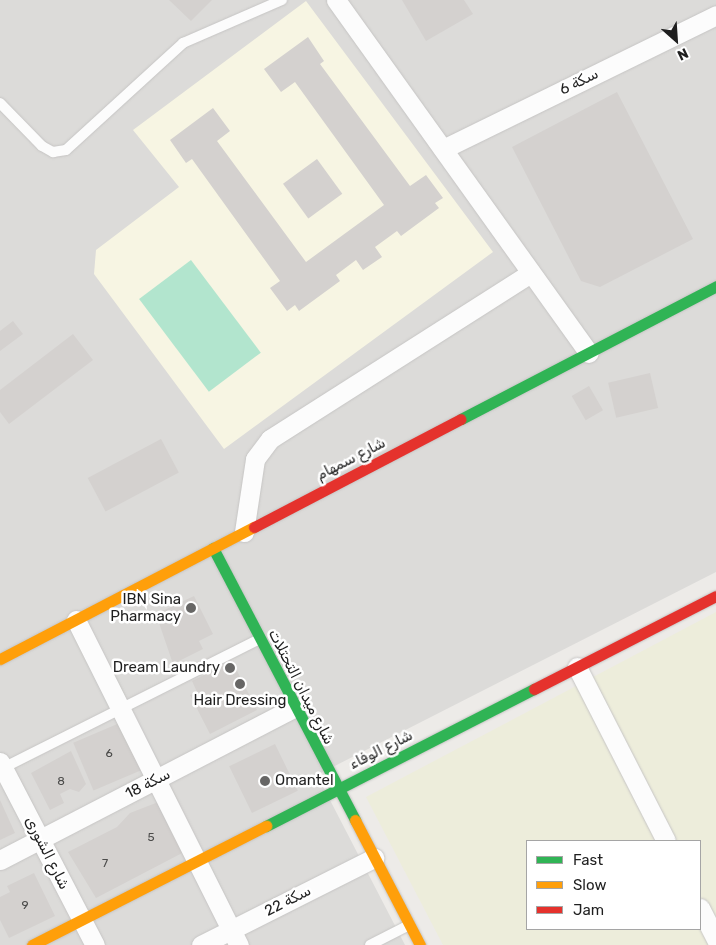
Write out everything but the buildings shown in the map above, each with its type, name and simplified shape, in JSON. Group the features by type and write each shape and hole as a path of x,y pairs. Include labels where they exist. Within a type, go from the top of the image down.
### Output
{"street":[{"path":"336,0 589,353"},
{"name":"سكة 6","path":"443,149 716,15"},
{"path":"244,532 255,459 270,439 531,273"},
{"name":"شارع سمهام","path":"0,659 716,286"},
{"name":"شارع ميدان التحتلات","path":"213,548 337,790 420,945"},
{"name":"شارع الوفاء","path":"32,945 716,596"},
{"path":"76,620 236,937"},
{"path":"577,667 665,840"},
{"name":"سكة 18","path":"0,860 295,708"},
{"name":"شارع الشورى","path":"1,767 95,945"},
{"name":"سكة 22","path":"201,945 236,937 374,858"},
{"path":"701,910 716,940"}],"lane":[{"path":"0,104 42,146 53,152 66,150 183,42 282,0"},
{"path":"1,767 260,639"},
{"path":"370,945 410,924"}],"shaded area":[{"path":"0,0 716,0 716,572 317,775 405,945 0,945"},
{"path":"306,1 493,252 224,449 94,274 96,250 179,187 133,130"}],"green space":[{"path":"191,260 261,353 209,392 139,299"},
{"path":"716,612 716,945 443,945 366,797"}],"traffic: fast":[{"path":"461,419 716,286"},
{"path":"213,548 355,820"},
{"path":"266,826 534,689"}],"traffic: slow":[{"path":"0,659 254,527"},
{"path":"355,820 420,945"},
{"path":"32,945 266,826"}],"traffic: jam":[{"path":"254,527 461,419"},
{"path":"534,689 716,596"}],"place":[{"name":"IBN Sina Pharmacy","path":"191,608"},
{"name":"Dream Laundry","path":"230,668"},
{"name":"Hair Dressing","path":"240,684"},
{"name":"Omantel","path":"265,781"}]}
